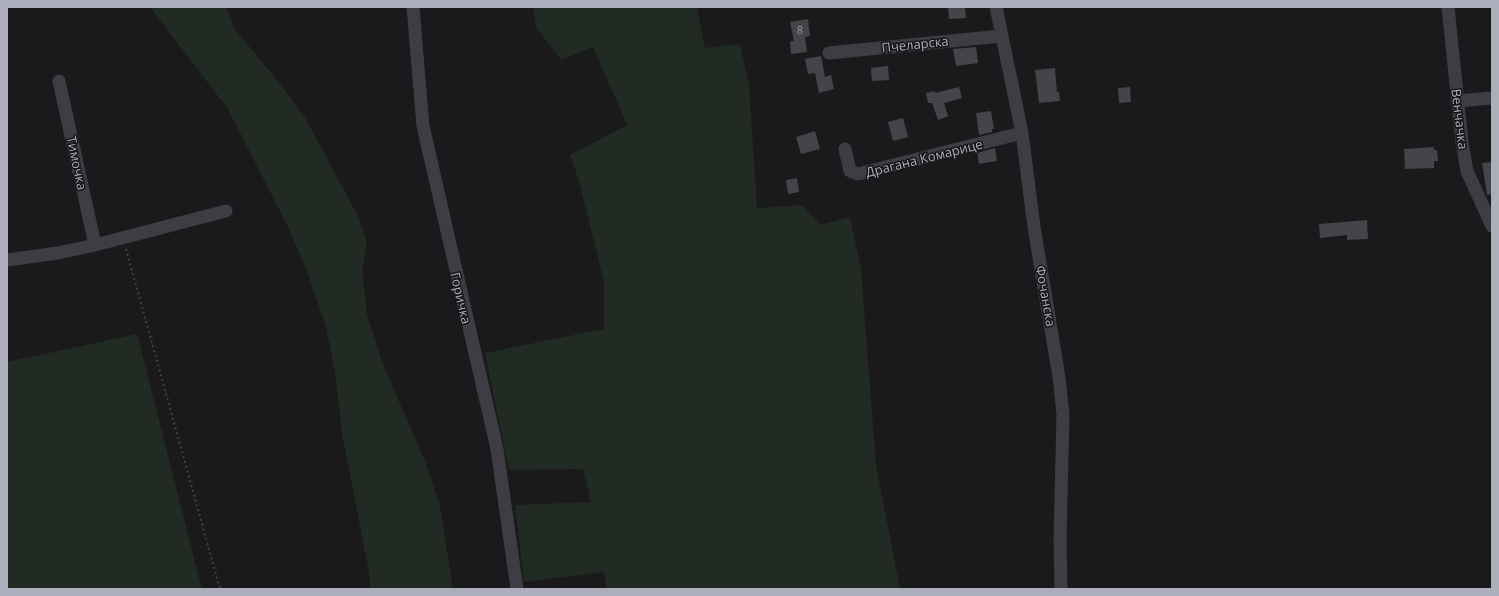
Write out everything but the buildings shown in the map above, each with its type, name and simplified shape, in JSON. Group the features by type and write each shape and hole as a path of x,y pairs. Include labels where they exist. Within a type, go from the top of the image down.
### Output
{"street":[{"name":"Горичка","path":"413,7 423,126 497,450 517,589"},
{"name":"Фочанска","path":"996,7 1000,36 1022,133 1034,227 1059,377 1063,415 1060,540 1061,589"},
{"name":"Венчачка","path":"1448,7 1457,101 1467,171 1492,226"},
{"name":"Пчеларска","path":"829,53 1000,36"},
{"name":"Тимочка","path":"59,81 95,245"},
{"path":"1457,101 1492,98"},
{"name":"Драгана Комарице","path":"845,149 850,171 858,174 1022,133"},
{"path":"7,260 58,253 95,245 226,211"}],"path":[{"path":"124,238 220,589"}],"shaded area":[{"path":"150,7 226,7 234,28 280,84 306,119 359,218 367,243 362,269 367,314 382,362 427,466 440,506 453,589 370,589 369,572 342,434 336,378 326,327 308,274 290,231 228,109"},
{"path":"533,7 697,7 705,48 740,44 749,85 757,208 802,205 820,225 850,217 861,269 876,465 900,589 607,589 604,572 524,582 515,505 591,502 583,469 509,470 485,353 604,329 604,281 578,178 570,155 627,125 593,47 561,60 536,27"},
{"path":"137,334 202,589 7,589 7,362"}]}
